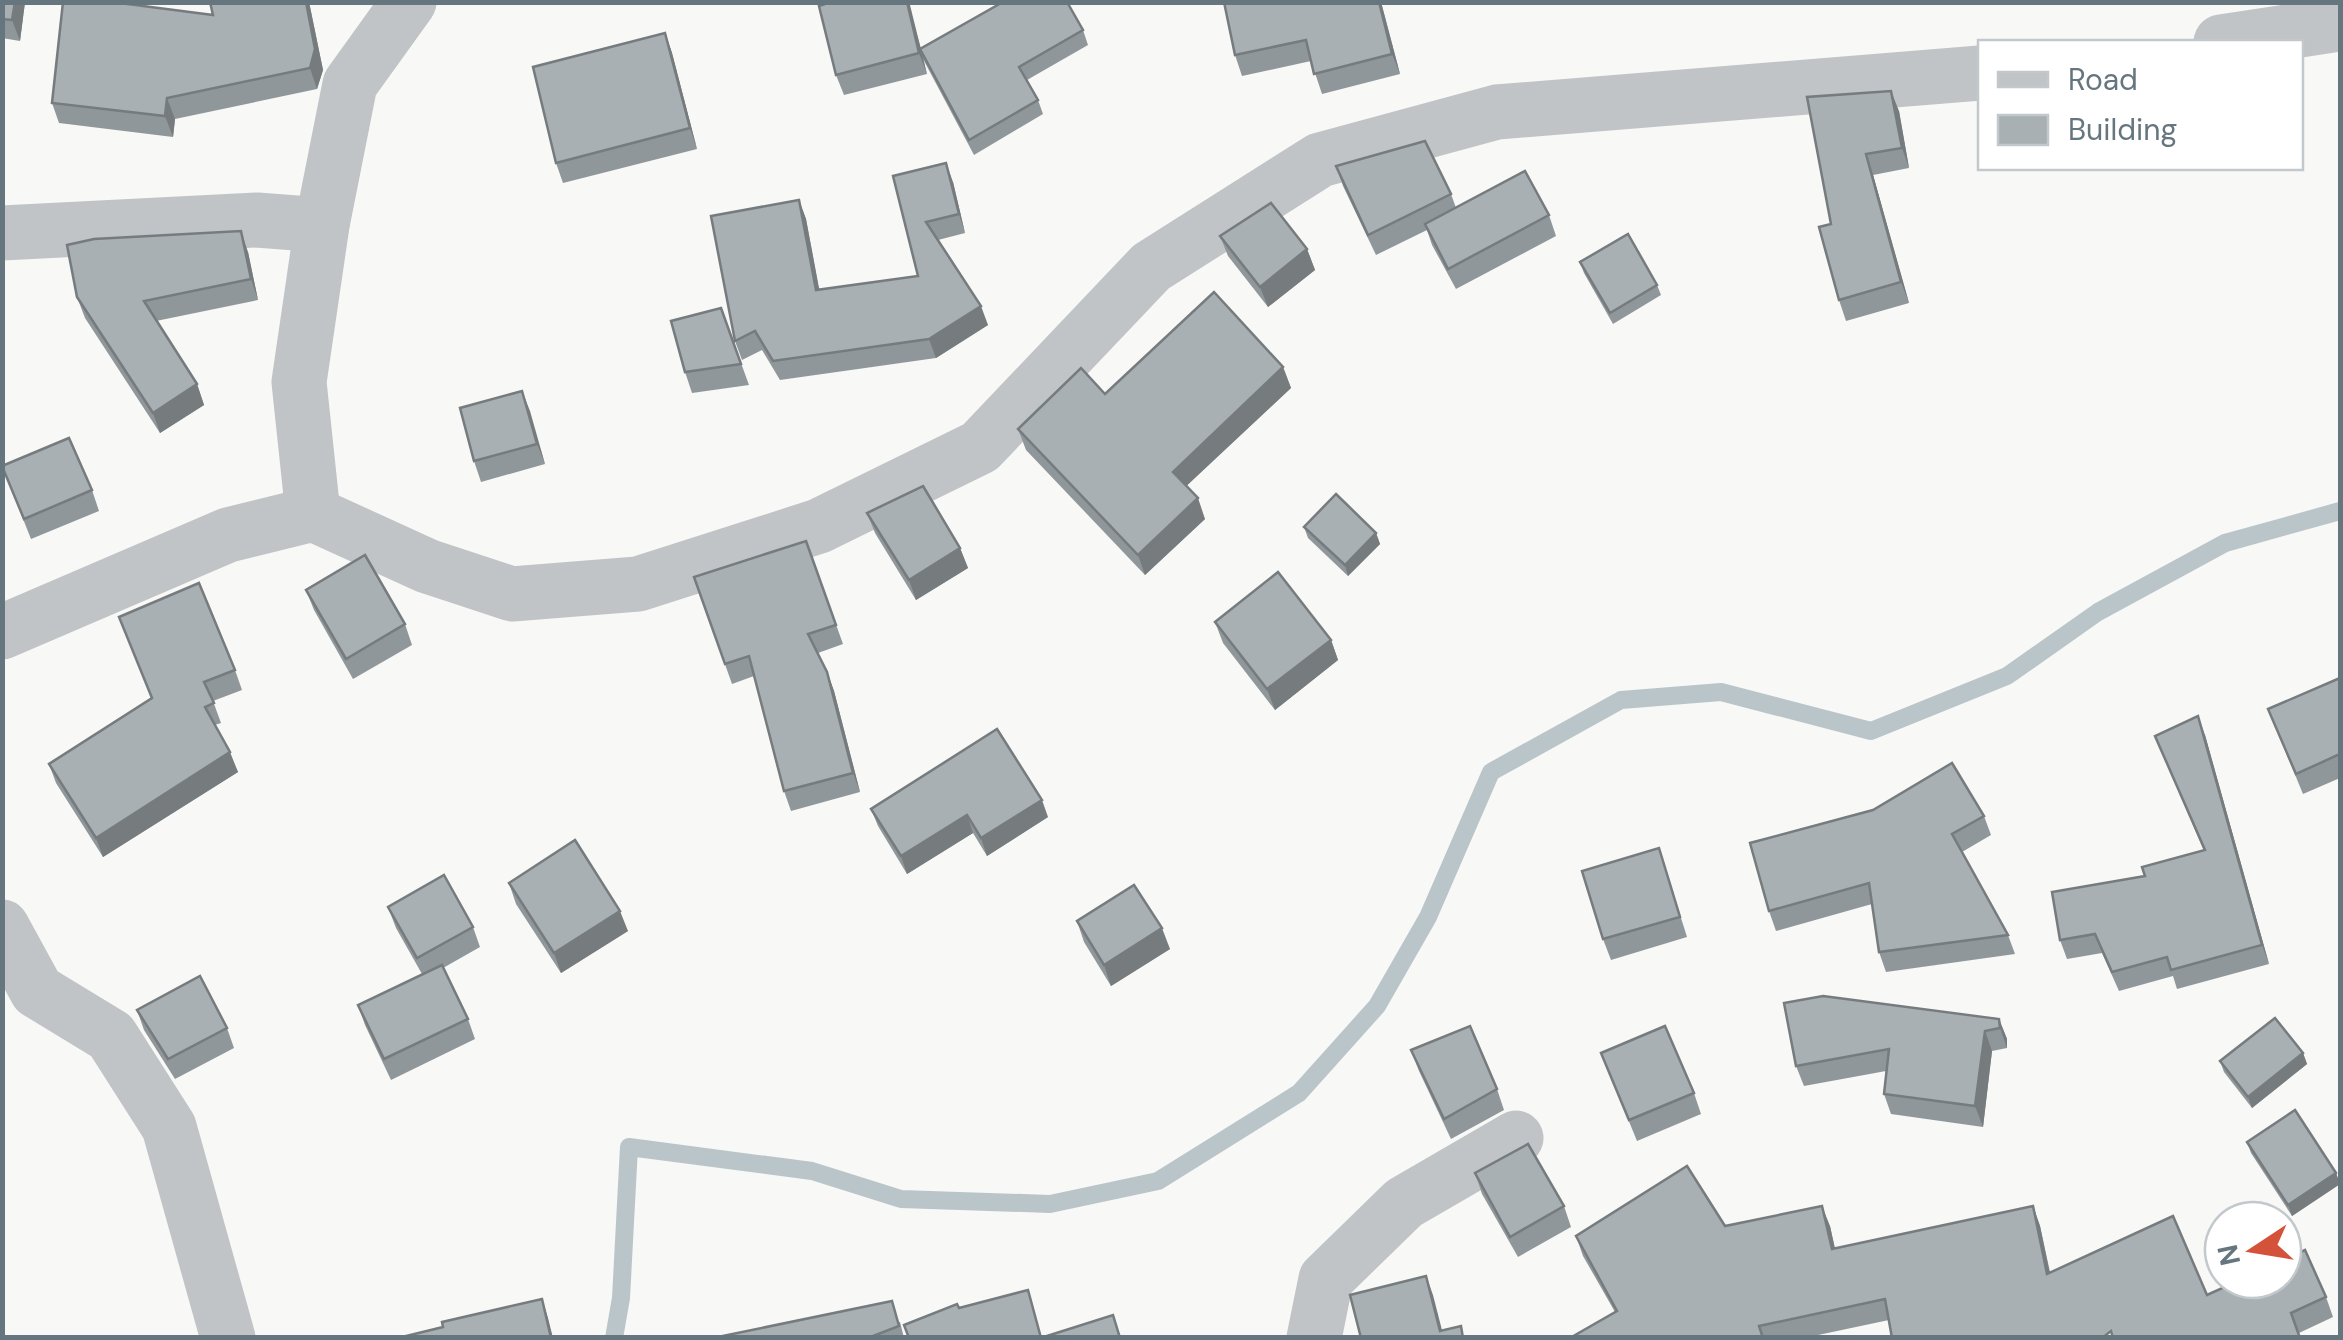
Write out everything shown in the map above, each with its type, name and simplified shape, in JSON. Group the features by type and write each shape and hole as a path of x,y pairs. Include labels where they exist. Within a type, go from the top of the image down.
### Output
{"street":[{"path":"313,514 298,382 322,225 350,84 409,2"},
{"path":"2234,40 2340,24"},
{"path":"2,632 228,535 313,514 428,566 512,594 638,584 819,526 980,446 1152,267 1320,160 1498,112 1978,72"},
{"path":"2,233 257,220 322,225"},
{"path":"2,927 36,991 112,1036 170,1127 228,1338"},
{"path":"1314,1338 1326,1279 1404,1203 1516,1138"}],"building":[{"path":"2,2 15,2 12,20 2,19"},
{"path":"63,2 112,2 213,15 210,2 306,2 315,49 310,68 167,98 165,116 52,103"},
{"path":"831,2 907,2 919,53 836,75 819,6"},
{"path":"1003,2 1067,2 1083,30 1019,67 1038,100 969,140 920,49"},
{"path":"1224,2 1379,2 1392,54 1314,74 1306,40 1235,55"},
{"path":"665,33 690,128 556,163 533,67"},
{"path":"1891,91 1902,148 1866,154 1901,282 1839,300 1819,227 1831,224 1807,97"},
{"path":"1425,141 1451,194 1368,235 1336,166"},
{"path":"946,163 959,214 926,222 981,306 929,339 773,361 755,331 735,341 711,216 799,200 816,290 918,276 893,176"},
{"path":"1525,171 1549,215 1448,269 1425,224"},
{"path":"1271,203 1307,249 1260,287 1220,236"},
{"path":"241,231 251,279 144,301 197,384 153,413 77,297 67,245 94,239"},
{"path":"1628,234 1657,285 1610,313 1580,262"},
{"path":"1214,292 1283,367 1173,472 1198,498 1138,555 1018,429 1081,368 1105,394"},
{"path":"721,308 741,364 685,372 671,321"},
{"path":"522,391 537,444 474,461 460,408"},
{"path":"69,438 92,490 24,519 2,466"},
{"path":"923,486 960,548 909,580 867,513"},
{"path":"1336,494 1376,533 1345,565 1304,527"},
{"path":"806,541 836,625 808,634 827,672 853,773 784,791 749,656 725,664 694,577"},
{"path":"365,555 405,624 346,659 306,590"},
{"path":"1278,572 1331,640 1267,689 1215,622"},
{"path":"199,583 235,670 204,682 214,703 205,707 230,752 96,838 49,764 152,698 119,617"},
{"path":"2340,678 2340,754 2296,774 2268,709"},
{"path":"2198,716 2262,945 2171,970 2167,957 2112,972 2095,934 2060,940 2052,892 2145,876 2142,867 2205,850 2155,736"},
{"path":"997,729 1042,800 981,838 967,815 901,856 871,809"},
{"path":"1952,763 1984,816 1952,834 2008,935 1879,952 1869,883 1769,911 1750,843 1873,810"},
{"path":"575,840 620,911 554,953 509,883"},
{"path":"1659,848 1680,917 1603,939 1582,871"},
{"path":"444,875 473,927 417,958 388,907"},
{"path":"1134,885 1162,928 1104,965 1077,921"},
{"path":"442,965 468,1019 384,1059 358,1005"},
{"path":"200,976 227,1028 168,1059 137,1010"},
{"path":"1823,996 1999,1019 2000,1028 1985,1031 1975,1106 1884,1094 1889,1049 1796,1066 1784,1003"},
{"path":"2275,1018 2303,1053 2248,1097 2220,1061"},
{"path":"1470,1026 1497,1089 1444,1119 1411,1050"},
{"path":"1665,1026 1694,1093 1629,1120 1601,1053"},
{"path":"2295,1110 2336,1173 2296,1200 2285,1200 2247,1142"},
{"path":"1528,1144 1564,1206 1510,1237 1475,1173"},
{"path":"1687,1166 1725,1226 1822,1206 1832,1249 2033,1206 2047,1274 2173,1216 2203,1286 2203,1300 2303,1300 2305,1250 2326,1297 2291,1313 2300,1338 2113,1338 2111,1331 2102,1338 1892,1338 1885,1299 1759,1326 1763,1338 1570,1338 1617,1311 1576,1236"},
{"path":"1426,1276 1440,1331 1461,1326 1463,1338 1361,1338 1350,1295"},
{"path":"1028,1290 1041,1338 909,1338 904,1325 957,1304 959,1308"},
{"path":"542,1299 551,1338 398,1338 443,1327 442,1322"},
{"path":"892,1301 899,1326 868,1338 713,1338"},
{"path":"1113,1315 1120,1338 1047,1338 1047,1336"}],"waterway":[{"path":"614,1338 621,1298 629,1147 812,1171 901,1199 1050,1204 1158,1181 1299,1093 1377,1006 1428,917 1491,772 1621,700 1721,692 1871,731 2007,676 2098,612 2225,543 2340,511"}]}
